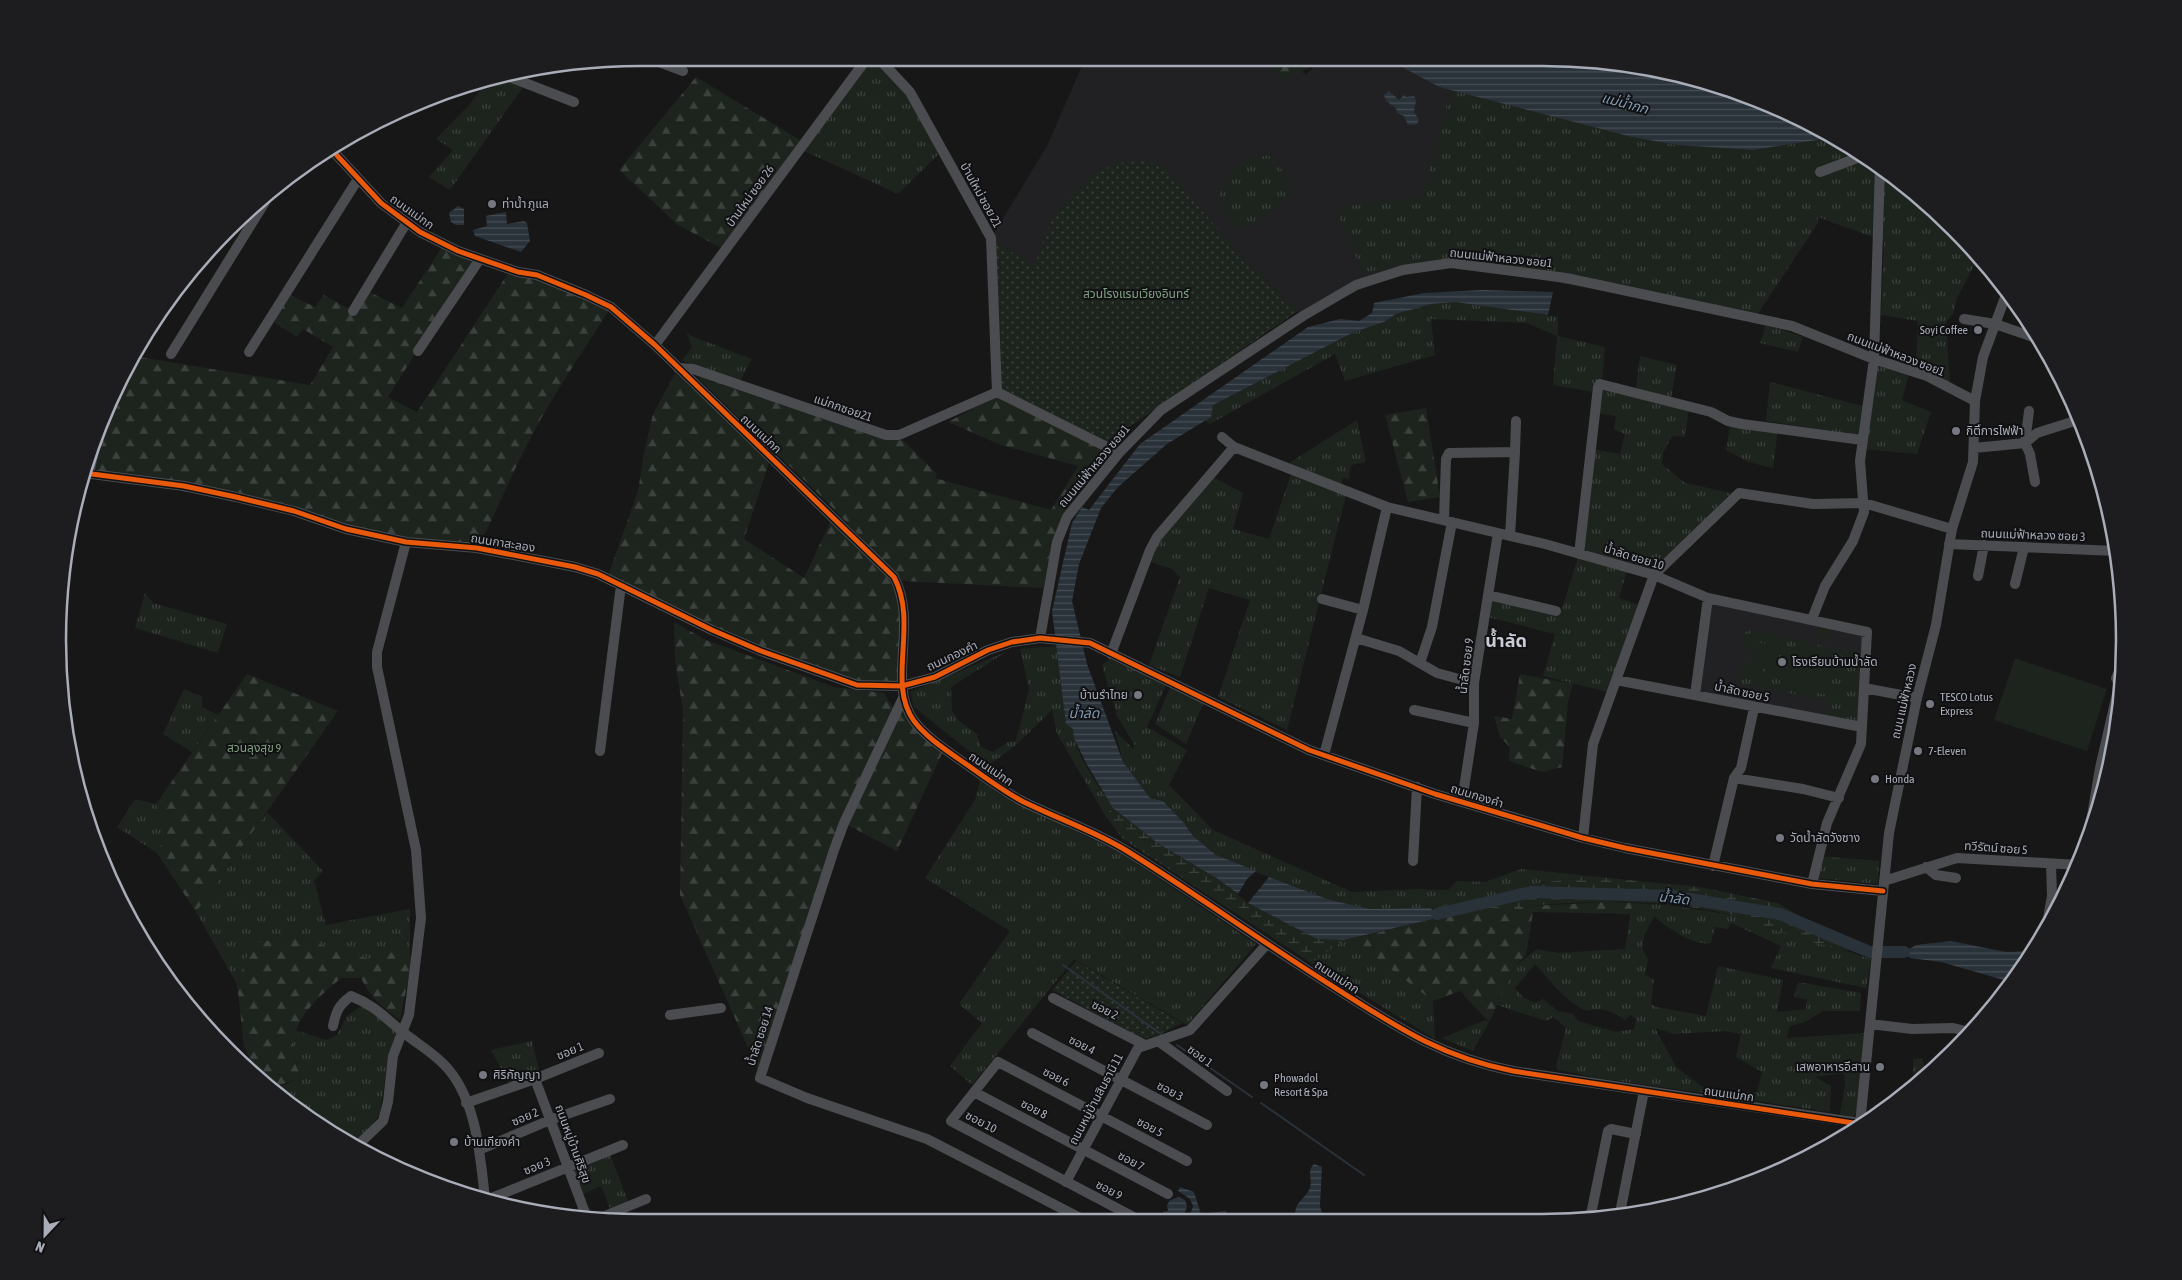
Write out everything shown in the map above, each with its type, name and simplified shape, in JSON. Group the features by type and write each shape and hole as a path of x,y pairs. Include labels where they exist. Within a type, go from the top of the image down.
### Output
{"street":[{"path":"671,66 683,70"},
{"name":"บ้านใหม่ ซอย 26","path":"655,346 861,66"},
{"name":"บ้านใหม่ ซอย 21","path":"886,66 910,92 991,238 997,392"},
{"path":"517,80 574,102"},
{"name":"ถนนแม่กก","path":"335,154 381,203 420,232 458,251 537,275 586,294 610,307 655,346 894,577 904,602 903,698 914,721 932,739 1002,789 1126,851 1386,1020 1444,1052 1482,1065 1512,1071 1853,1122"},
{"path":"1820,172 1855,159"},
{"path":"1812,619 1825,586 1853,541 1861,521 1864,503 1861,482 1862,440 1874,359 1880,177"},
{"path":"249,352 358,179"},
{"path":"171,354 259,212"},
{"path":"353,311 407,222"},
{"path":"418,351 480,259"},
{"name":"ถนนแม่ฟ้าหลวง ซอย1","path":"1040,638 1057,542 1067,517 1118,453 1161,410 1302,316 1356,285 1403,270 1451,263 1566,278 1792,326 1874,359 1926,376 1975,401"},
{"name":"ถนน แม่ฟ้าหลวง","path":"1861,1117 1883,886 1892,817 1917,698 1936,625 1952,529 1970,476 1974,448 1975,401 1983,357 2003,300"},
{"path":"1964,319 1995,324 2028,336"},
{"name":"แม่กกซอย21","path":"678,368 693,369 886,434 899,435 997,392"},
{"path":"1579,554 1594,413 1600,384 1710,412 1728,421 1862,440"},
{"path":"997,392 1118,453"},
{"path":"2029,411 2025,443 2030,454 2035,482"},
{"path":"1510,536 1516,421"},
{"path":"1974,448 2025,443 2038,433 2073,422"},
{"name":"น้ำลัด ซอย 10","path":"1222,437 1234,447 1387,507 1510,536 1654,575 1708,598 1867,632 1860,744 1827,823 1812,884"},
{"path":"1111,654 1150,550 1157,537 1234,447"},
{"path":"1420,663 1432,627 1448,521 1446,459 1449,453 1515,452"},
{"name":"ถนนกาสะลอง","path":"92,474 184,486 294,511 346,529 406,542 477,548 538,559 598,574 712,630 837,679 857,684 902,686"},
{"path":"1583,838 1593,744 1654,575 1739,493 1813,504 1864,503 1952,529"},
{"path":"1324,755 1356,638 1387,507"},
{"name":"น้ำลัด ซอย 9","path":"1462,801 1474,724 1474,683 1498,533"},
{"path":"361,1142 383,1120 388,1102 393,1056 409,1015 421,918 416,850 377,667 378,652 406,542"},
{"name":"ถนนแม่ฟ้าหลวง ซอย 3","path":"1949,544 2109,551"},
{"path":"1978,576 1984,545"},
{"path":"2015,584 2024,548"},
{"path":"600,751 621,585"},
{"path":"1488,595 1556,611"},
{"path":"1695,694 1708,598"},
{"path":"1322,599 1363,610"},
{"name":"ถนนกองคำ","path":"902,686 934,677 1004,645 1040,638 1090,643 1309,750 1416,787 1583,838 1713,866 1812,884 1883,886"},
{"path":"1356,638 1399,651 1437,673 1474,683"},
{"name":"น้ำลัด ซอย 5","path":"1616,680 1695,694 1754,708 1862,727"},
{"path":"1864,688 1917,698"},
{"name":"น้ำลัด ซอย 14","path":"903,698 844,823 760,1078 807,1098 928,1139 1073,1214"},
{"path":"1713,866 1734,778 1741,768 1754,708"},
{"path":"1414,710 1474,724"},
{"path":"2098,780 2108,732"},
{"path":"1734,778 1803,789 1838,798"},
{"path":"1412,861 1416,787"},
{"name":"ทวีรัตน์ ซอย 5","path":"1883,886 1926,867 1957,858 2070,865"},
{"path":"2050,906 2051,864"},
{"path":"1926,867 1936,875 1956,878"},
{"path":"1145,1045 1190,1030 1267,944"},
{"path":"333,1026 340,1003 351,996 365,1001 387,1016 402,1032 447,1068 459,1084 472,1118 479,1150 484,1192"},
{"name":"ซอย 2","path":"1053,998 1145,1045"},
{"path":"670,1015 722,1008"},
{"path":"1870,1024 1912,1029 1953,1028 1962,1030"},
{"name":"ซอย 4","path":"1032,1033 1120,1079"},
{"name":"ซอย 1","path":"1158,1041 1227,1091"},
{"name":"ถนนหมู่บ้านสินธานี 11","path":"1066,1182 1120,1079 1138,1048 1145,1045"},
{"name":"ซอย 1","path":"466,1103 535,1079 599,1053"},
{"name":"ซอย 10","path":"998,1062 951,1121 1066,1182"},
{"name":"ซอย 6","path":"998,1062 1102,1115"},
{"name":"ถนนหมู่บ้านศิริสุข","path":"535,1079 584,1211"},
{"name":"ซอย 3","path":"1120,1079 1207,1125"},
{"path":"1621,1208 1644,1091"},
{"name":"ซอย 8","path":"974,1092 1083,1149"},
{"name":"ซอย 2","path":"479,1150 550,1120 610,1099"},
{"name":"ซอย 5","path":"1102,1115 1187,1161"},
{"path":"1591,1212 1608,1132 1611,1129 1636,1134"},
{"name":"ซอย 3","path":"498,1195 623,1145"},
{"name":"ซอย 7","path":"1083,1149 1168,1194"},
{"name":"ซอย 9","path":"1066,1182 1128,1214"},
{"path":"611,1213 646,1199"}],"shaded area":[{"path":"1082,66 1295,66 1306,75 1314,66 1400,66 1439,87 1451,89 1403,270 1303,316 1239,254 1034,267 991,238 1047,146"},
{"name":"โรงเรียนบ้านน้ำลัด","path":"1708,598 1867,632 1862,727 1695,695"}],"green space":[{"path":"861,66 886,66 896,75 943,150 898,194 800,149"},
{"path":"1269,66 1313,66 1283,81"},
{"path":"696,77 800,140 772,183 723,249 678,225 619,170"},
{"path":"517,80 526,83 450,190 429,177 453,150 436,139 469,105 481,89"},
{"path":"1451,89 1632,137 1676,145 1753,150 1822,139 1861,163 1891,185 1948,234 1975,264 1957,298 1953,314 1946,322 1950,383 1916,368 1918,321 1881,315 1884,241 1818,217 1818,223 1755,318 1451,263 1403,270 1404,264 1363,273 1335,208 1422,196"},
{"path":"1268,155 1291,180 1293,192 1252,227 1234,225 1223,213 1218,198 1227,179 1235,168 1241,164"},
{"name":"สวนโรงแรมเวียงอินทร์","path":"1143,161 1165,167 1239,254 1298,311 1103,445 997,392 991,238 1034,267 1051,220 1070,196 1093,176 1116,163"},
{"path":"444,244 476,257 388,397 417,412 511,269 611,307 542,417 477,548 406,542 301,514 92,474 110,420 141,357 310,385 333,347 303,329 297,337 272,321 286,293 315,307 324,295 353,311 365,290 402,308"},
{"path":"1455,302 1558,317 1558,336 1605,347 1602,380 1593,392 1553,385 1557,336 1527,323 1431,319 1435,355 1345,381 1335,354 1210,424 1205,420 1211,417 1213,405 1354,332 1384,322 1396,314 1431,304"},
{"path":"1766,324 1803,337 1798,352 1760,343"},
{"path":"686,331 691,336 752,359 740,381 682,361 692,347"},
{"path":"1640,356 1677,365 1671,398 1636,388"},
{"path":"1874,359 1910,371 1902,400 1931,412 1917,454 1864,449"},
{"path":"678,368 771,457 744,539 804,578 833,516 888,570 904,606 902,686 857,685 761,651 607,579 638,491 653,414"},
{"path":"702,375 873,435 904,441 937,474 935,478 1051,510 1078,466 1001,445 948,422 996,396 1111,453 1062,515 1050,554 1043,588 903,581 826,501 699,379"},
{"path":"1770,382 1866,407 1860,435 1766,421"},
{"path":"1599,387 1689,408 1685,437 1672,436 1663,453 1662,464 1685,483 1731,493 1654,571 1582,551 1592,449 1620,454 1625,434 1614,430 1616,416 1596,413"},
{"path":"1426,408 1440,497 1408,502 1385,415"},
{"path":"1357,420 1366,462 1351,465 1349,479 1343,478 1340,489 1283,467"},
{"path":"1731,421 1778,429 1773,468 1748,462 1726,450"},
{"path":"1291,474 1346,495 1287,730 1218,697 1250,600 1209,588 1180,677 1149,665 1180,577 1172,569 1148,561 1161,535 1211,476 1243,493 1233,529 1269,539"},
{"path":"1578,557 1627,571 1619,598 1639,605 1608,692 1543,676 1555,634 1488,617 1491,595 1561,612"},
{"path":"145,593 153,603 227,624 218,653 135,628"},
{"path":"674,622 706,640 834,687 884,693 894,709 841,818 758,1070 680,895 683,710 675,660"},
{"path":"1819,624 1834,627 1831,640 1816,637"},
{"path":"1754,630 1840,650 1866,653 1862,727 1825,720 1828,700 1740,684 1741,661 1749,662 1751,649 1742,646 1745,632"},
{"path":"1752,642 1767,644 1762,673 1748,670"},
{"path":"1057,646 1066,724 1074,729 1078,750 1113,808 1105,815 1057,734 1052,710 1016,745 988,766 914,707 910,692 1006,652 951,687 952,711 959,721 977,734 981,747 993,752 1008,742 1016,741 1029,689 1020,649"},
{"path":"1768,647 1780,649 1776,671 1764,669"},
{"path":"1787,647 1835,658 1828,695 1779,686"},
{"path":"2015,658 2107,689 2087,751 1994,720"},
{"path":"1110,659 1166,685 1147,727 1187,750 1169,785 1213,830 1352,892 1417,889 1448,890 1457,881 1485,882 1521,869 1589,876 1533,884 1489,898 1430,908 1370,909 1330,900 1216,855 1193,836 1184,823 1163,801 1150,798 1123,762 1115,731 1133,749 1135,746 1117,716 1102,665"},
{"name":"สวนลุงสุข 9","path":"247,674 338,711 196,912 157,853 166,834 156,804"},
{"path":"1520,674 1573,684 1568,702 1562,767 1542,772 1509,761 1510,747 1500,737 1494,716 1512,719"},
{"path":"1170,688 1204,702 1186,744 1155,724"},
{"path":"184,689 202,697 202,707 218,715 192,752 163,734"},
{"path":"897,711 908,712 944,749 897,851 844,823"},
{"path":"980,780 1002,796 1121,853 1256,944 1187,1025 1074,959 972,1085 950,1066 982,1023 959,1004 1010,931 925,878 975,800"},
{"path":"135,799 156,804 166,834 157,853 117,827"},
{"path":"1113,808 1159,844 1218,879 1248,903 1317,939 1344,940 1311,963 1123,839 1105,815"},
{"path":"267,812 323,871 314,881 326,925 410,909 410,945 373,960 344,953 309,940 282,937 255,944 246,959 237,984 196,912"},
{"path":"1819,856 1879,861 1878,884 1817,878"},
{"path":"1589,876 1699,887 1778,903 1814,925 1853,941 1848,951 1801,939 1732,915 1660,904 1587,902 1550,904 1441,917 1430,908 1490,897 1533,884"},
{"path":"1607,902 1632,903 1631,914 1533,912 1526,955 1515,966 1489,1022 1460,991 1433,1001 1351,939 1441,917 1498,908"},
{"path":"1632,903 1667,905 1732,915 1871,959 1866,988 1771,968 1781,946 1731,923 1728,929 1715,927 1711,943 1704,943 1688,939 1666,926 1654,916 1645,934 1642,948 1648,959 1645,975 1654,979 1651,1004 1656,1007 1706,1016 1718,966 1783,980 1777,1012 1806,1009 1807,999 1794,997 1798,982 1861,993 1860,1011 1823,1011 1805,1022 1790,1026 1787,1038 1865,1033 1859,1109 1853,1117 1840,1114 1845,1085 1844,1073 1815,1077 1831,1086 1830,1112 1723,1096 1722,1092 1757,1092 1762,1072 1736,1057 1741,1034 1725,1031 1674,1034 1655,1028 1676,1067 1712,1094 1604,1079 1558,1070 1556,1066 1566,1028 1554,1017 1546,1021 1497,1005 1515,966 1537,949 1558,953 1625,949","holes":["1535,964 1565,997 1579,1007 1587,1011 1597,1009 1607,1011 1625,1020 1631,1015 1636,1019 1634,1029 1616,1032 1578,1021 1573,1014 1558,1011 1543,999 1535,1003 1524,998 1515,988"]},
{"path":"282,937 309,940 344,953 373,960 410,945 411,966 400,1020 378,1002 368,991 361,978 341,978 315,1001 297,1028 293,1051 301,1077 280,1086 252,1062 244,1046 237,984 246,959 255,944"},
{"path":"1351,939 1433,1001 1435,1039 1311,963 1344,940"},
{"path":"1076,961 1182,1023 1158,1035 1145,1038 1052,990"},
{"path":"361,1006 378,1014 397,1033 389,1052 380,1113 372,1125 358,1139 321,1117 281,1087 301,1077 292,1053 295,1030 326,1040 337,1035 347,1016"},
{"path":"1485,1020 1489,1022 1473,1051 1442,1038"},
{"path":"532,1041 540,1074 510,1085 491,1050"},
{"path":"1922,1058 1924,1067 1913,1077 1913,1059"},
{"path":"610,1154 629,1204 611,1211 601,1186 583,1194 572,1170"}],"water":[{"name":"แม่น้ำกก","path":"1400,66 1580,67 1654,77 1726,97 1762,110 1822,139 1753,150 1677,145 1632,137 1439,87"},
{"path":"1389,91 1399,100 1404,95 1406,97 1414,96 1416,101 1414,112 1419,120 1416,125 1408,125 1404,116 1397,113 1396,108 1386,101 1384,95"},
{"path":"458,206 464,209 464,225 456,225 451,222 449,213"},
{"path":"506,212 507,224 524,221 527,223 530,241 521,252 475,236 473,230 487,226 486,216"},
{"path":"1482,290 1553,292 1548,315 1455,302 1431,304 1396,314 1384,322 1354,332 1213,405 1211,417 1167,444 1118,487 1101,508 1079,564 1072,601 1087,664 1123,762 1150,798 1163,801 1184,823 1193,836 1216,855 1256,871 1247,879 1238,894 1218,879 1159,844 1113,808 1086,763 1074,738 1073,729 1066,724 1052,611 1072,523 1082,507 1089,510 1140,444 1308,327 1340,319 1359,321 1372,313 1374,303 1424,293"},
{"path":"1269,877 1330,900 1370,909 1430,908 1441,917 1344,940 1317,939 1248,903"},
{"path":"1951,941 2006,952 2024,951 2004,980 1941,962 1910,958 1904,952 1916,945"},
{"path":"1314,1164 1322,1167 1320,1206 1322,1214 1296,1214 1299,1202 1310,1188 1310,1170"},
{"path":"1180,1187 1194,1192 1201,1214 1190,1214 1193,1206 1190,1199 1178,1191"},
{"path":"1179,1197 1185,1200 1187,1206 1184,1214 1163,1214 1163,1212 1168,1211 1167,1205 1170,1200"},
{"path":"1225,1211 1229,1214 1201,1214"}],"waterway":[{"name":"น้ำลัด","path":"1437,914 1531,892 1672,896 1780,914 1870,952 1904,952"},
{"path":"1063,965 1161,1034"},
{"path":"1177,1045 1252,1097"},
{"path":"1261,1103 1364,1175"}],"cycle path":[{"path":"336,154 381,203 420,232 458,251 518,272 537,275 611,307 655,345 894,577 901,595 904,614 902,671 906,706 914,721 925,733 1005,791 1127,851 1380,1016 1441,1049 1464,1058 1513,1071 1852,1123"},
{"path":"92,474 184,486 236,497 294,511 346,529 406,542 477,548 575,567 598,574 712,630 761,651 857,685 902,686 935,677 988,650 1012,642 1040,638 1090,643 1309,750 1435,794 1583,838 1625,848 1812,884 1883,891"}],"place":[{"name":"ท่าน้ำ ภูแล","path":"492,204"},
{"name":"Soyi Coffee","path":"1978,330"},
{"name":"กิติ์การไฟฟ้า","path":"1956,431"},
{"name":"โรงเรียนบ้านน้ำลัด","path":"1782,662"},
{"name":"บ้านรำไทย","path":"1138,695"},
{"name":"TESCO Lotus Express","path":"1930,704"},
{"name":"7-Eleven","path":"1918,751"},
{"name":"Honda","path":"1875,779"},
{"name":"วัดน้ำลัดวังซาง","path":"1780,838"},
{"name":"เสพอาหารอีสาน","path":"1880,1067"},
{"name":"ศิริกัญญา","path":"483,1075"},
{"name":"Phowadol Resort & Spa","path":"1264,1085"},
{"name":"บ้านเกียงคำ","path":"454,1142"}],"district":[{"name":"น้ำลัด","path":"1506,641"}]}
